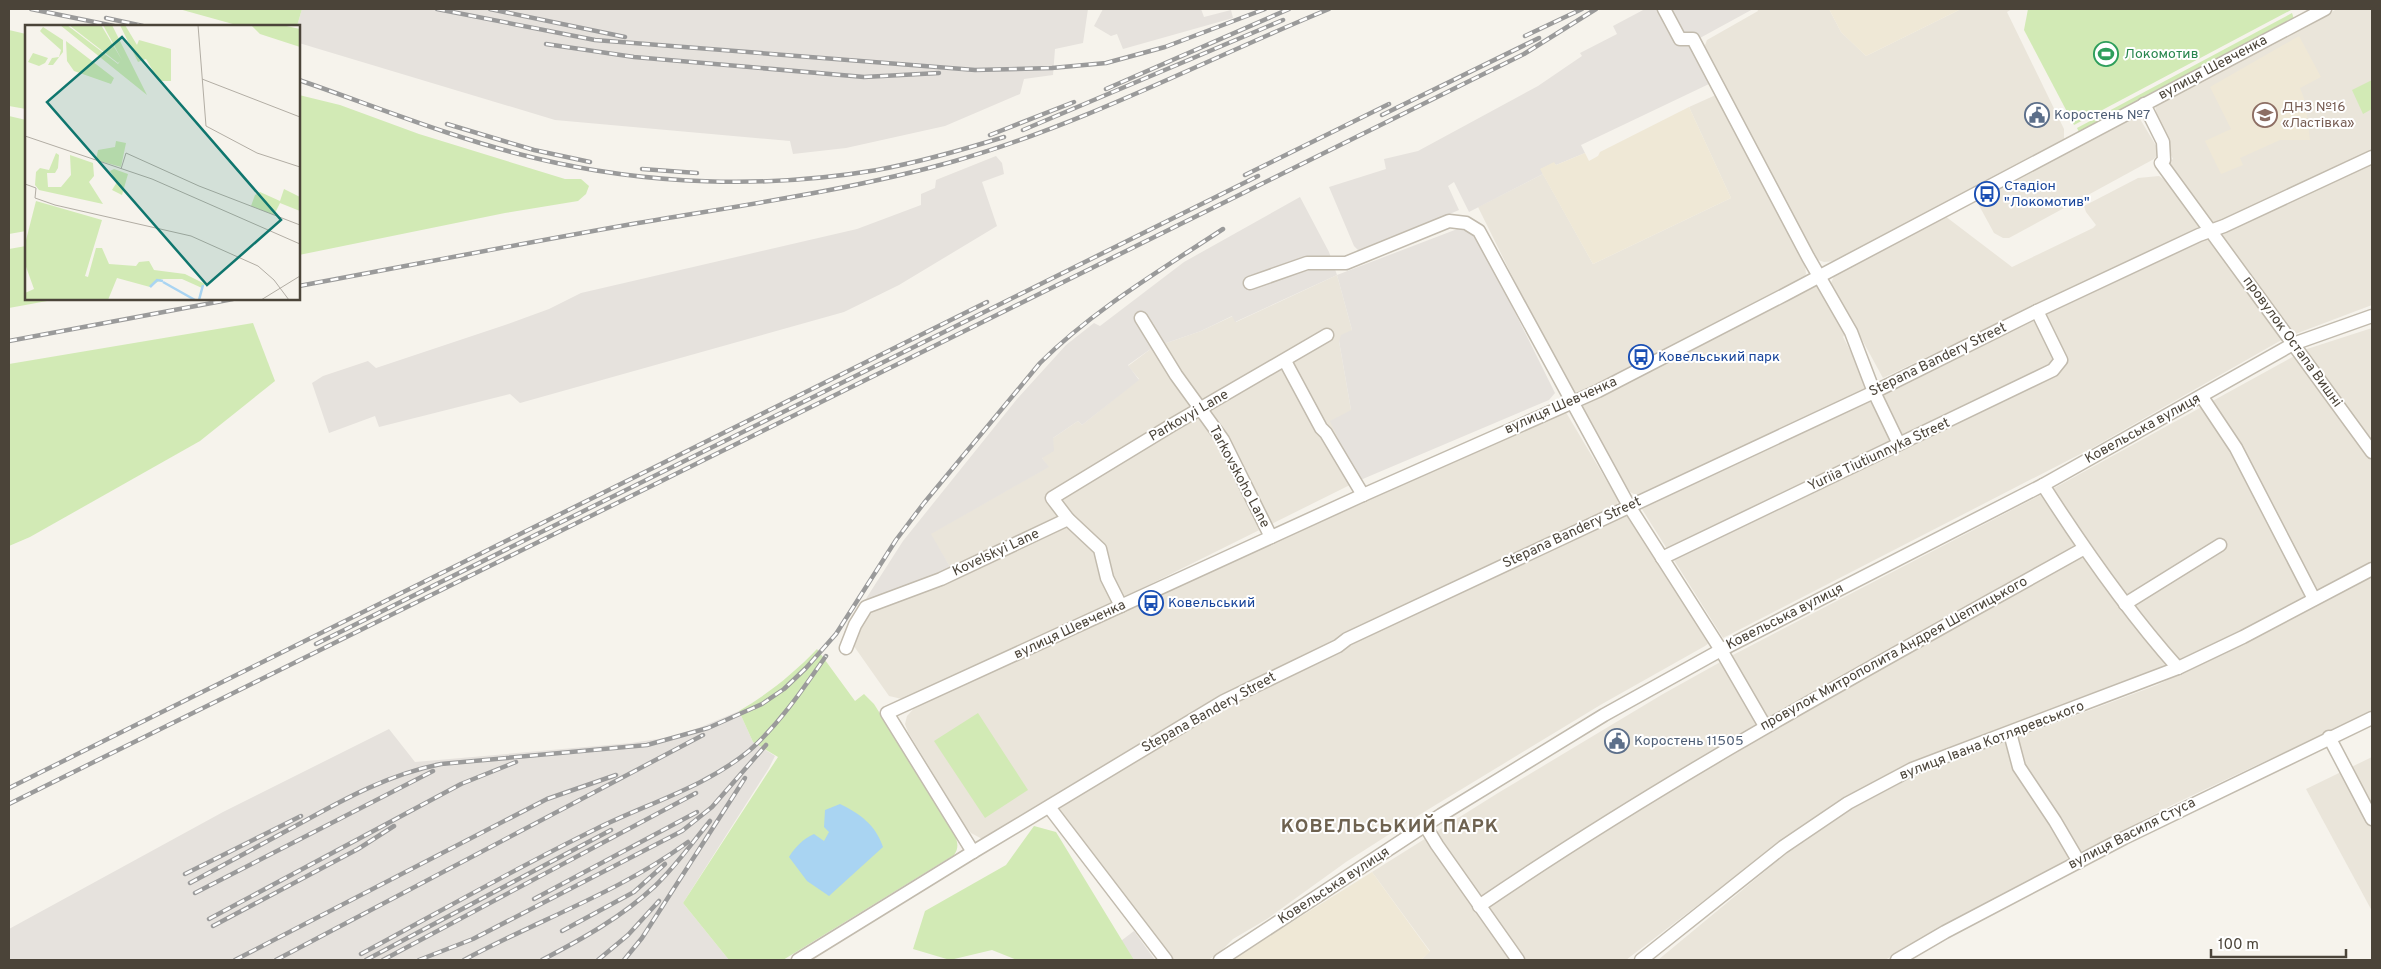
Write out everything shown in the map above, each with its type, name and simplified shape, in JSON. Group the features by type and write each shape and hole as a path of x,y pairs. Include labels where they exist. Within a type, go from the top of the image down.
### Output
{"street":[{"path":"1664,9 1680,39 1693,39 1851,332 1874,392 1899,444"},
{"name":"вулиця Шевченка","path":"973,852 886,713 1363,495 1571,403 1820,276 2325,9"},
{"name":"провулок Остапа Вишні","path":"2144,104 2163,142 2164,160 2161,163 2372,452"},
{"name":"Stepana Bandery Street","path":"798,960 973,852 1243,691 1629,506 1874,392 2037,311 2372,157"},
{"path":"1250,283 1307,262 1346,263 1449,221 1466,223 1479,231 1571,403 1629,506 1721,650 1765,726"},
{"name":"Yuriia Tiutiunnyka Street","path":"1662,558 2053,370 2060,360 2037,311"},
{"name":"Ковельська вулиця","path":"1220,960 1359,868 1426,827 1441,815 1604,715 1721,650 2042,485 2294,344 2372,316"},
{"name":"Tarkovskoho Lane","path":"1141,318 1176,375 1223,440 1271,537"},
{"name":"Parkovyi Lane","path":"1068,518 1052,498 1172,425 1327,335"},
{"path":"1285,361 1320,428 1326,433 1363,495"},
{"path":"2202,397 2236,448 2314,599"},
{"path":"2042,485 2083,549 2178,668"},
{"path":"1068,518 1100,549 1107,578 1121,606"},
{"name":"Kovelskyi Lane","path":"846,648 856,624 866,607 941,579 1068,518"},
{"path":"2125,604 2220,545"},
{"name":"провулок Митрополита Андрея Шептицького","path":"1479,906 1554,855 1765,726 2083,549"},
{"name":"вулиця Івана Котляревського","path":"1641,960 1783,847 1848,803 1912,770 2178,668 2243,637 2372,569"},
{"name":"вулиця Василя Стуса","path":"1898,960 1945,932 2079,862 2329,737 2372,718"},
{"path":"2010,734 2019,767 2055,821 2079,862"},
{"path":"2329,737 2372,819"},
{"path":"1049,807 1166,960"},
{"path":"1426,827 1518,960"}],"shaded area":[{"path":"302,9 1088,9 1083,43 1055,49 1053,75 1024,79 1020,94 945,126 846,148 793,154 790,141 555,120 300,43 300,25 297,25"},
{"path":"1103,9 1201,9 1204,17 1231,10 1233,18 1123,49 1117,34 1111,36 1094,26"},
{"path":"1645,9 1753,9 1689,44 1709,84 1581,145 1585,153 1541,169 1543,174 1469,212 1454,182 1448,186 1459,210 1360,252 1354,246 1329,187 1386,169 1384,159 1418,151 1538,86 1582,56 1580,53 1617,34 1613,26"},
{"path":"1757,9 1829,9 1841,32 1866,56 1961,9 2012,9 2007,12 2064,129 2064,139 1835,261 1824,262 1818,260 1704,48 1707,40 1758,11"},
{"path":"1829,9 1961,9 1866,56 1841,32"},
{"path":"2337,9 2372,9 2372,153 2220,223 2213,224 2174,174 2168,162 2173,159 2160,133 2155,105"},
{"name":"ДНЗ №16 «Ластівка»","path":"2299,36 2321,77 2300,88 2305,101 2310,140 2280,140 2240,158 2243,165 2221,174 2205,141 2231,129 2210,87"},
{"path":"1718,94 1805,265 1806,274 1770,298 1591,389 1575,392 1566,385 1478,207 1543,174 1593,264 1731,198 1689,107"},
{"path":"1689,107 1731,198 1593,264 1540,169 1554,162 1556,165 1585,153 1589,161 1598,156 1600,152"},
{"path":"2137,114 2158,149 2158,154 2154,159 2009,238 2003,238 1994,233 1976,200"},
{"path":"996,156 1002,163 1004,174 982,182 997,226 899,285 844,312 520,403 510,394 379,427 375,416 329,433 312,383 323,376 368,361 376,368 549,309 581,293 857,229 921,205 921,194 935,188 936,180"},
{"path":"2372,161 2372,305 2285,338 2092,448 1723,638 1640,506"},
{"path":"2159,176 2165,180 2201,226 1883,378 1831,283 1835,274 1945,216 2012,267 2093,228 2096,225 2086,212 2084,206 2138,178"},
{"path":"1300,197 1329,252 1337,275 1235,322 1232,316 1201,331 1152,348 1128,365 1139,380 1082,425 1078,421 1053,438 1054,451 1042,458 1049,467 931,534 952,570 860,608 903,541 1017,399 1066,345 1094,323 1100,326 1184,262"},
{"path":"1460,228 1475,232 1555,393 1549,400 1358,481 1330,421 1351,410 1339,341 1341,335 1352,330 1337,275"},
{"path":"1337,275 1352,330 1339,341 1351,410 1358,481 1036,641 902,699 889,696 844,632 860,608 952,570 930,534 1048,467 1042,458 1053,438 1078,421 1082,425 1139,379 1128,366 1152,348 1201,331 1233,316 1236,322"},
{"path":"1816,285 1819,286 1845,334 1843,337 1870,388 1638,496 1630,492 1581,412 1583,404"},
{"path":"2372,328 2372,563 2264,621 2169,665 2067,703 2040,716 1957,745 1911,765 1783,840 1626,960 1421,960 1430,951 1372,872 1498,793 1663,694 1733,655 2056,487 2307,349"},
{"path":"1564,409 1618,500 1617,507 1234,689 1150,743 984,840 971,833 965,826 908,732 905,724 907,716 919,703"},
{"path":"1626,513 1705,631 1709,643 1602,704 1424,812 1346,862 1267,919 1233,939 1218,954 1208,960 1172,960 1058,811 1058,808 1226,706 1346,649 1349,643"},
{"path":"2372,576 2372,711 2174,804 2003,894 1885,960 1658,960 1788,852 1852,809 1903,782 1966,754 2011,740 2157,685 2246,642"},
{"path":"739,711 753,742 775,756 683,903 729,960 9,960 9,929 223,812 389,729 415,762 631,743 671,737"},
{"path":"2372,757 2372,911 2306,789"},
{"path":"1372,872 1430,952 1421,960 1231,960"},
{"path":"1134,931 1155,960 1129,960 1117,944"}],"green space":[{"path":"179,9 302,9 297,25 236,25"},
{"name":"Локомотив","path":"2028,9 2291,10 2074,125 2024,30"},
{"path":"2292,13 2294,19 2079,132 2077,128"},
{"path":"9,30 25,34 25,109 9,106"},
{"path":"2372,80 2372,109 2363,114 2352,90"},
{"path":"300,95 340,105 419,134 565,179 581,179 589,186 586,194 578,201 505,213 300,255"},
{"path":"9,116 25,120 25,231 9,234"},
{"path":"25,246 25,300 53,300 9,308 9,249"},
{"path":"253,323 275,381 200,441 30,537 9,546 9,364"},
{"path":"817,649 855,701 864,694 874,704 946,819 956,837 956,850 954,855 783,960 729,960 683,903 778,757 753,742 739,711 780,683"},
{"path":"978,713 1028,790 985,818 934,741"},
{"path":"1034,826 1056,832 1134,960 1017,960 992,950 950,960 913,949 925,911 1006,865"}],"water":[{"path":"840,804 854,811 871,826 883,847 829,896 807,881 789,857 806,838 814,834 824,841 829,832 824,827 825,810"}],"railway":[{"path":"31,9 109,25"},
{"path":"437,9 595,40 975,70 1052,68 1106,63 1165,47 1265,9"},
{"path":"490,9 625,37"},
{"path":"1106,89 1289,9"},
{"path":"300,286 595,231 837,189 955,161 1003,146 1097,110 1329,9"},
{"path":"1525,36 1582,9"},
{"path":"9,804 1524,54 1596,9"},
{"path":"106,18 138,25"},
{"path":"1023,130 1283,20"},
{"path":"1382,115 1539,38"},
{"path":"546,44 634,57 864,77 939,73"},
{"path":"300,80 475,142 577,167 662,179 749,182 835,176 909,163 1004,137"},
{"path":"990,135 1074,102"},
{"path":"1245,175 1389,104"},
{"path":"447,124 534,150 590,162"},
{"path":"642,169 697,173"},
{"path":"316,644 1258,176"},
{"path":"190,883 352,796 386,780 422,768 441,764 647,745 708,728 762,704 784,689 806,668 836,634 896,540 924,503 1040,363 1082,325 1105,308 1223,229"},
{"path":"9,341 228,300"},
{"path":"9,788 987,302"},
{"path":"361,954 566,844 714,775 761,740 791,705 826,656"},
{"path":"276,960 703,735"},
{"path":"419,960 473,939 682,831 712,807 766,745"},
{"path":"209,919 461,784 516,762"},
{"path":"195,893 433,771"},
{"path":"235,960 547,799 616,775"},
{"path":"624,960 642,938 745,778"},
{"path":"383,960 696,793"},
{"path":"534,899 697,812"},
{"path":"185,874 301,816"},
{"path":"542,960 601,927 629,908 670,871 710,821"},
{"path":"213,926 358,849 394,826"},
{"path":"366,960 611,830"},
{"path":"464,960 607,891 662,860 688,842"},
{"path":"562,931 634,892 665,864"},
{"path":"598,960 628,935 659,901"}],"place":[{"name":"Локомотив","path":"2106,54"},
{"name":"Коростень №7","path":"2037,115"},
{"name":"ДНЗ №16 «Ластівка»","path":"2265,115"},
{"name":"Стадіон \"Локомотив\"","path":"1987,194"},
{"name":"Ковельський парк","path":"1641,357"},
{"name":"Ковельський","path":"1151,603"},
{"name":"Коростень 11505","path":"1617,741"}],"district":[{"name":"КОВЕЛЬСЬКИЙ ПАРК","path":"1390,827"}]}
